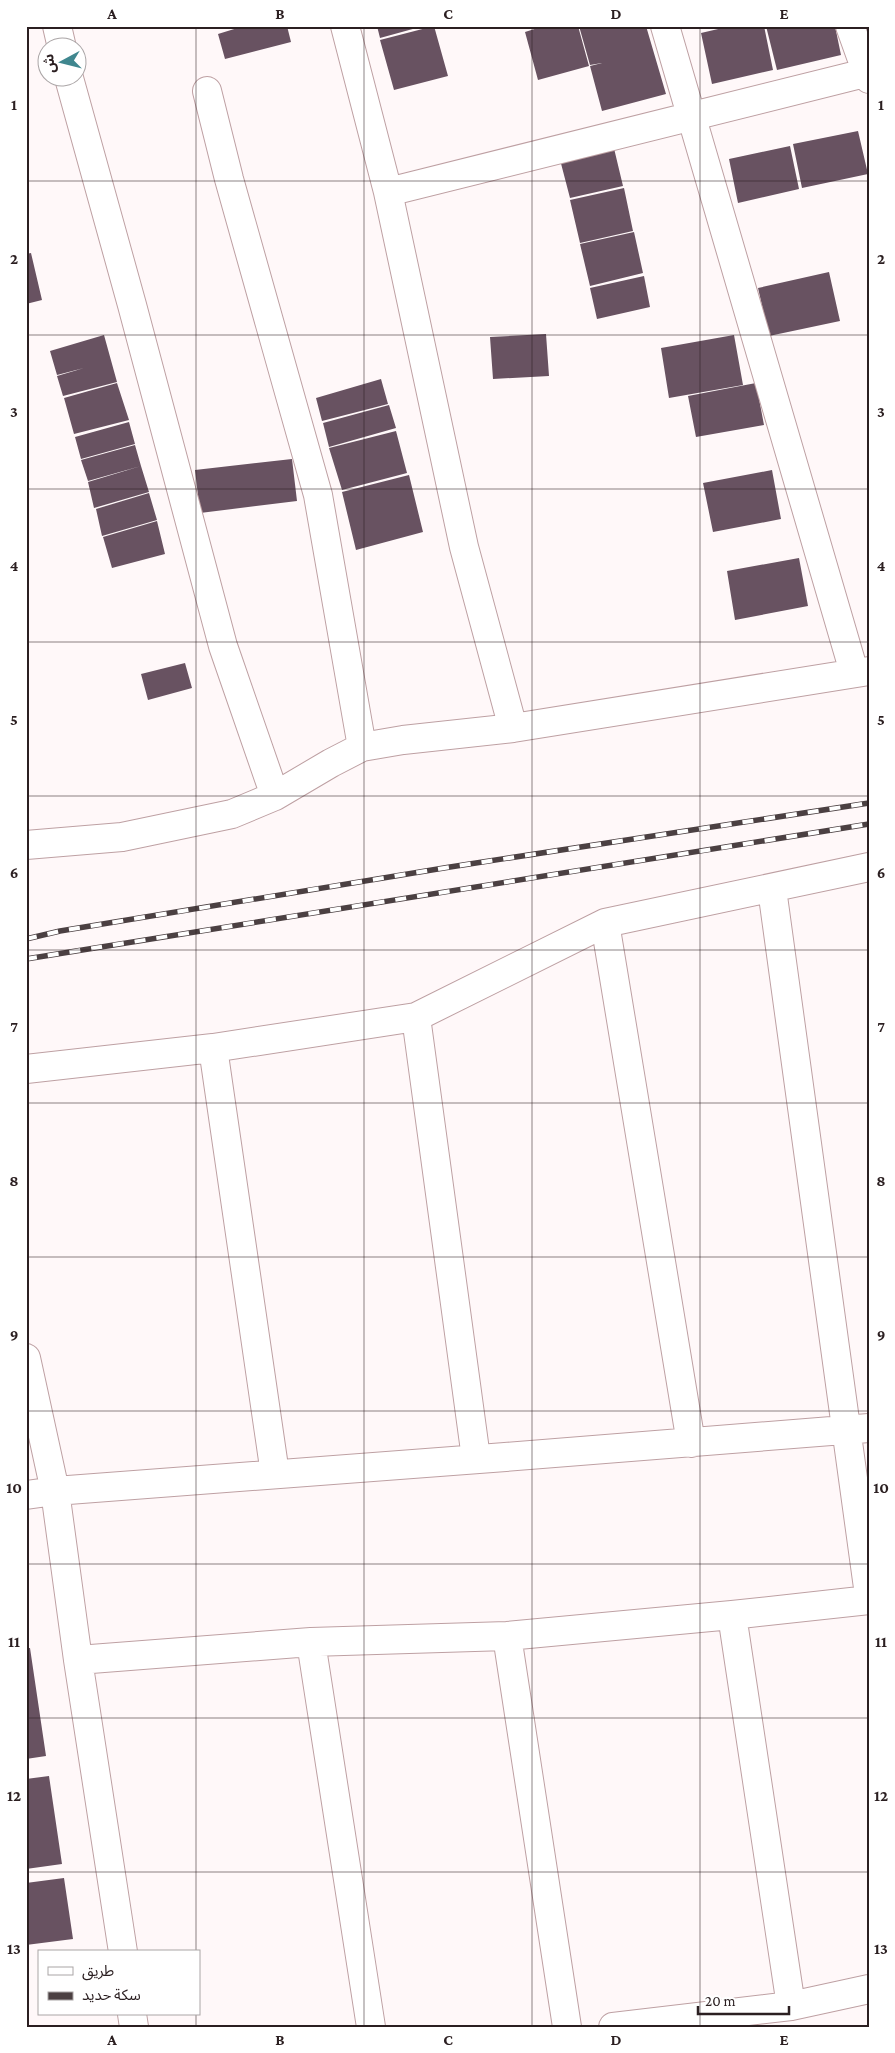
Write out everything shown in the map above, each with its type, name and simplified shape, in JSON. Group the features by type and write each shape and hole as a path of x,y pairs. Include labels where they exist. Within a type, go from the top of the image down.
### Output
{"street":[{"path":"345,26 388,192 464,547 513,728"},
{"path":"26,845 122,837 232,814 275,796 330,763 362,747 403,740 513,728 861,672 691,117 665,26"},
{"path":"388,192 691,117 867,76 850,26"},
{"path":"72,88 223,646 275,796"},
{"path":"207,91 229,178 318,495 362,747"},
{"path":"26,1069 213,1048 416,1017 605,923 869,867"},
{"path":"772,889 857,1429 869,1595"},
{"path":"605,923 691,1443"},
{"path":"416,1017 476,1458"},
{"path":"213,1048 275,1474"},
{"path":"26,1358 55,1491 78,1660 123,1950"},
{"path":"26,1495 55,1491 857,1429"},
{"path":"78,1660 311,1642 507,1636 869,1600"},
{"path":"732,1615 791,2006"},
{"path":"507,1636 567,2027"},
{"path":"311,1642 371,2027"},
{"path":"612,2027 791,2006 869,1989"}],"building":[{"path":"244,26 287,26 291,42 225,59 218,34"},
{"path":"377,26 420,26 420,27 380,38"},
{"path":"434,26 448,76 394,90 380,40"},
{"path":"544,26 578,26 589,66 538,80 525,32"},
{"path":"579,26 646,26 666,94 602,111 590,66 602,63 590,65"},
{"path":"731,26 764,26 773,70 712,84 701,33"},
{"path":"766,26 835,26 841,55 777,70"},
{"path":"858,131 868,174 802,188 793,144"},
{"path":"612,140 623,186 570,198 558,152"},
{"path":"790,146 799,189 738,203 729,159"},
{"path":"624,188 633,231 580,243 570,200"},
{"path":"634,232 643,273 590,286 580,244"},
{"path":"31,253 42,300 26,304 26,254"},
{"path":"829,272 840,321 769,336 758,288"},
{"path":"644,276 650,307 597,319 590,288"},
{"path":"546,334 549,376 493,379 490,337"},
{"path":"104,335 117,382 63,396 57,376 84,368 57,375 50,351"},
{"path":"734,335 743,385 669,398 661,348"},
{"path":"381,379 388,404 322,421 316,398"},
{"path":"117,383 129,420 74,434 64,398"},
{"path":"756,383 764,425 696,437 688,396"},
{"path":"389,405 396,428 329,447 323,423"},
{"path":"129,422 135,444 81,459 75,437"},
{"path":"396,431 407,473 342,490 329,448"},
{"path":"135,445 141,466 88,481 81,460"},
{"path":"292,459 297,501 200,513 195,470"},
{"path":"141,466 149,492 94,508 88,482"},
{"path":"772,470 781,519 713,532 703,483"},
{"path":"409,475 423,532 356,550 342,492"},
{"path":"149,493 157,520 102,536 96,509"},
{"path":"157,521 165,554 112,568 103,537"},
{"path":"799,558 808,606 735,620 727,571"},
{"path":"185,663 192,688 148,700 141,674"},
{"path":"26,1648 30,1648 46,1756 26,1759"},
{"path":"49,1776 62,1864 26,1869 26,1779"},
{"path":"64,1878 73,1939 26,1945 26,1883"}],"railway":[{"path":"26,939 60,931 450,867 869,803"},
{"path":"26,959 869,824"}]}
